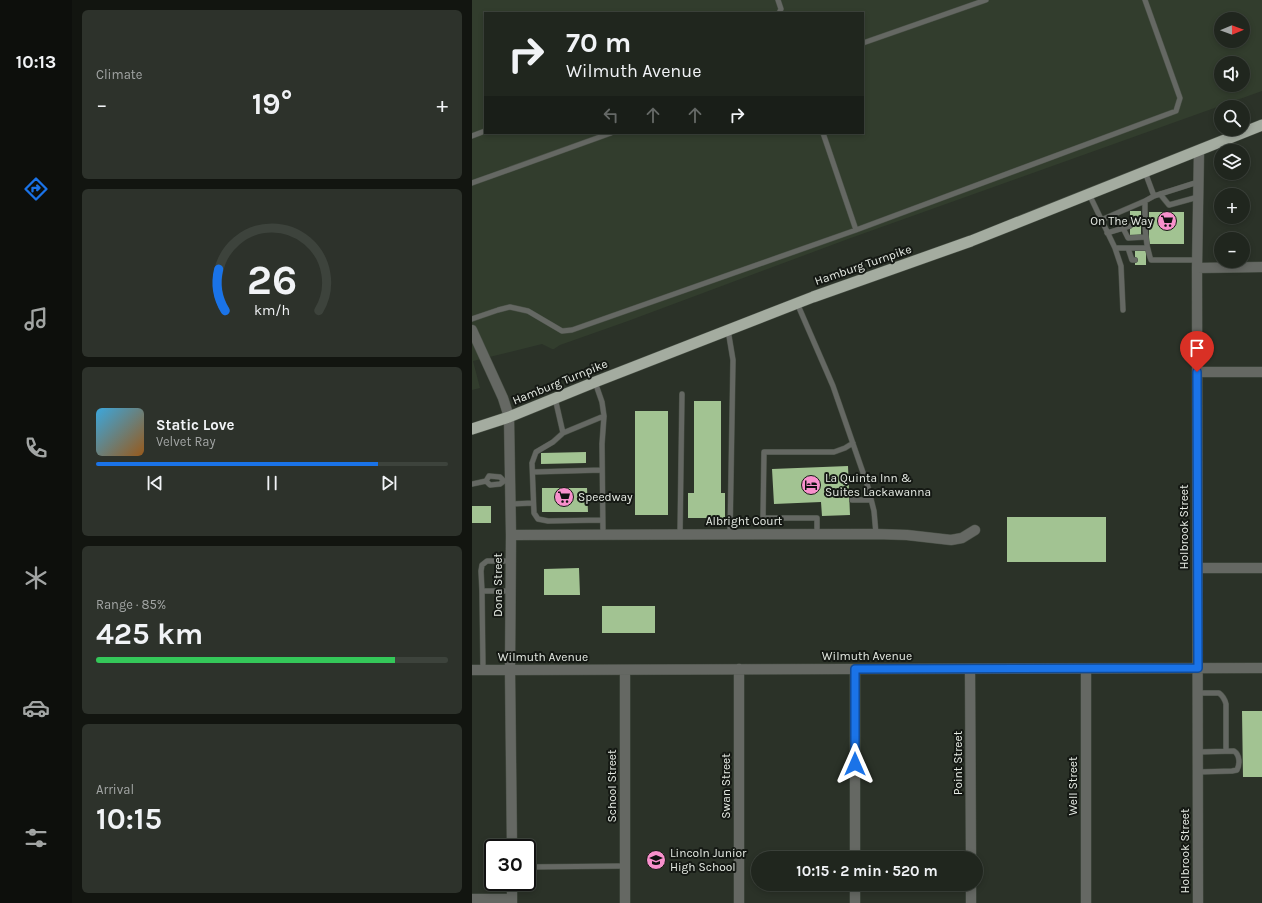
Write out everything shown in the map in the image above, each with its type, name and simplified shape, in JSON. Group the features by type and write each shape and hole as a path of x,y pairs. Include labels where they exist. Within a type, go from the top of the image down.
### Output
{"highway":[{"name":"Hamburg Turnpike","path":"472,429 510,417 797,303 971,241 1262,125"}],"street":[{"name":"Holbrook Street","path":"1198,903 1197,264 1199,151"},
{"path":"1197,264 1262,267"},
{"name":"Dona Street","path":"472,330 510,417 507,481 511,504 510,670 512,839"},
{"path":"1197,372 1262,372"},
{"name":"Albright Court","path":"511,534 876,534 907,535 951,540 962,538 975,530"},
{"path":"1198,568 1262,568"},
{"name":"Well Street","path":"1086,668 1086,903"},
{"name":"Wilmuth Avenue","path":"472,670 1262,668"},
{"name":"Swan Street","path":"739,669 739,903"},
{"path":"855,669 855,851"},
{"name":"Point Street","path":"970,669 971,851"},
{"name":"School Street","path":"625,670 625,903"},
{"path":"855,891 855,903"},
{"path":"971,891 971,903"},
{"path":"472,899 512,901"}],"lane":[{"path":"778,0 781,9 780,12"},
{"path":"864,43 986,0"},
{"path":"472,319 510,307 528,311 562,331 572,330 856,230 1176,111 1180,98 1145,0"},
{"path":"472,136 484,131"},
{"path":"472,183 608,134"},
{"path":"823,134 856,230"},
{"path":"1145,172 1154,196"},
{"path":"1101,220 1154,196 1198,182"},
{"path":"1089,194 1121,266 1123,310"},
{"path":"1160,194 1169,205 1198,197"},
{"path":"1145,201 1143,222 1148,260 1197,264"},
{"path":"1107,233 1130,226"},
{"path":"1122,228 1128,238 1146,237"},
{"path":"1114,248 1147,248"},
{"path":"1128,248 1132,260 1135,260"},
{"path":"797,303 833,386 853,443 874,511 876,534"},
{"path":"728,330 733,360 730,535"},
{"path":"595,382 602,402 604,416 602,444 603,535"},
{"path":"680,534 682,394"},
{"path":"555,398 563,433"},
{"path":"602,520 538,519 534,513 532,462 536,452 553,442 563,433 604,416"},
{"path":"817,534 817,518 763,518 764,452 834,452 853,443"},
{"path":"532,472 602,470"},
{"path":"472,484 486,481 489,476 500,476 507,481"},
{"path":"486,481 490,485 500,484 507,481"},
{"path":"852,500 871,500"},
{"path":"511,504 533,503"},
{"path":"482,670 482,565 487,561 511,561"},
{"path":"482,591 511,591"},
{"path":"1198,693 1219,693 1225,700 1226,751"},
{"path":"1198,752 1234,751 1237,753 1239,762 1239,767 1237,770 1198,772"},
{"path":"536,867 625,866"}],"shaded area":[{"path":"472,0 1262,0 1262,91 1237,100 1214,100 1214,108 848,239 560,345 554,349 542,344 473,361 480,388 472,390"}],"building":[{"path":"1130,211 1141,211 1141,235 1130,235"},
{"path":"1149,212 1184,212 1184,244 1149,244"},
{"path":"1135,251 1146,251 1146,265 1135,265"},
{"path":"694,401 721,401 721,493 725,493 725,518 688,518 688,493 694,493"},
{"path":"635,411 668,411 668,515 635,515"},
{"path":"586,452 586,463 541,464 541,453"},
{"name":"La Quinta Inn & Suites Lackawanna","path":"848,466 850,515 822,516 821,502 774,504 772,469"},
{"path":"542,488 587,488 588,512 542,512"},
{"path":"472,506 491,506 491,523 472,523"},
{"path":"1007,517 1106,517 1106,562 1007,562"},
{"path":"579,568 580,595 544,595 544,569"},
{"path":"602,606 655,606 655,633 602,633"},
{"path":"1242,711 1262,711 1262,777 1243,777"}],"place":[{"name":"On The Way","path":"1167,221"},
{"name":"La Quinta Inn & Suites Lackawanna","path":"811,485"},
{"name":"Speedway","path":"564,497"},
{"name":"Lincoln Junior High School","path":"656,860"}],"route":[{"path":"855,764 855,669 1198,668 1197,372"}]}
